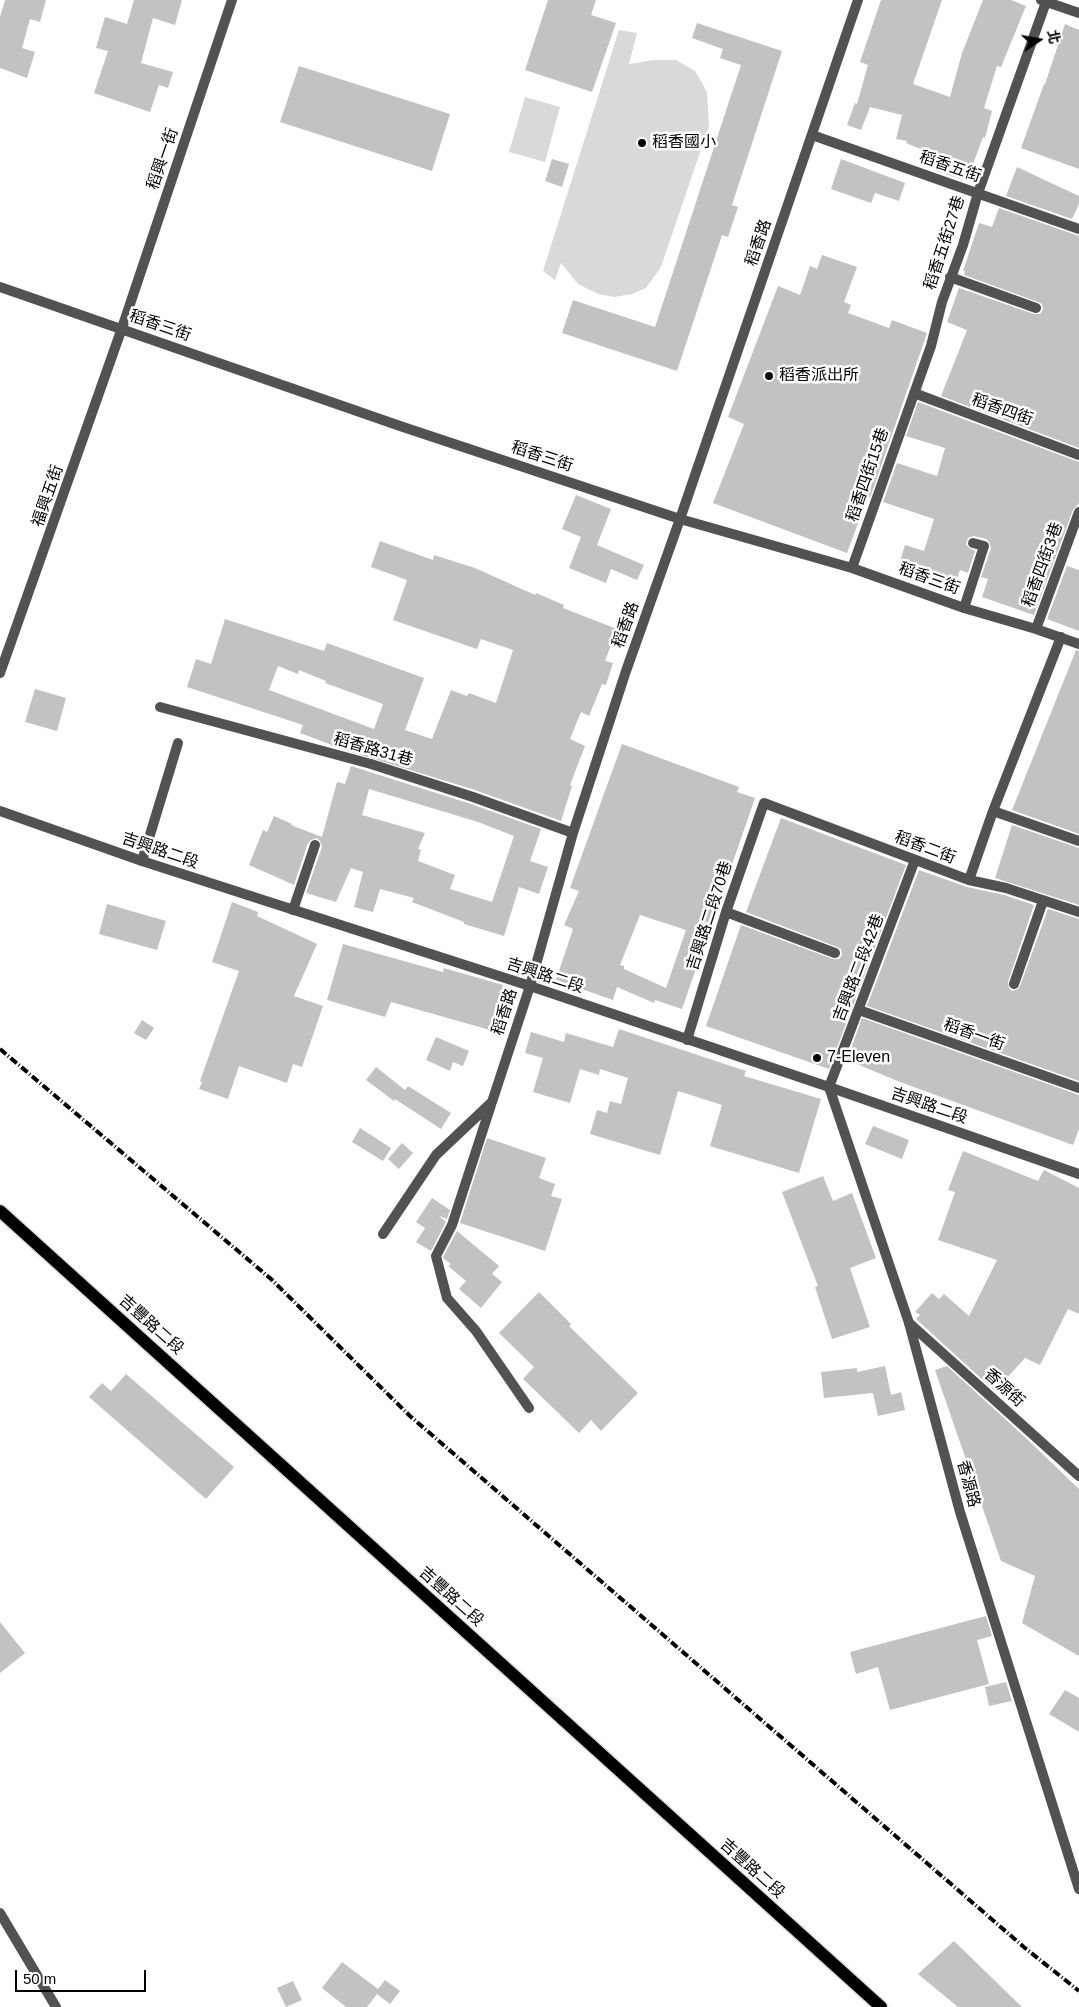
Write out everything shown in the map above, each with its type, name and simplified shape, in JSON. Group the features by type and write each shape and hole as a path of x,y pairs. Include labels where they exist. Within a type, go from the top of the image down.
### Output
{"main road":[{"name":"吉豐路二段","path":"0,1211 881,2007"}],"street":[{"name":"稻興一街","path":"122,328 232,0"},
{"name":"稻香路","path":"383,1234 436,1154 492,1102 530,986 573,833 626,671 858,0"},
{"path":"1044,1 1079,13"},
{"name":"稻香五街27巷","path":"914,393 931,346 950,277 963,245 978,193 1044,1"},
{"name":"稻香五街","path":"812,135 1079,229"},
{"path":"950,277 1036,308"},
{"name":"稻香三街","path":"0,287 400,426 680,519 852,568 964,608 1079,644"},
{"name":"福興五街","path":"0,673 122,328"},
{"name":"稻香四街","path":"914,393 1079,454"},
{"name":"稻香四街15巷","path":"852,568 914,393"},
{"name":"稻香四街3巷","path":"1036,629 1079,512"},
{"path":"964,608 984,546 973,543"},
{"path":"969,880 993,811 1061,638"},
{"name":"稻香路31巷","path":"160,707 371,764 573,833"},
{"path":"142,861 178,743"},
{"name":"稻香二街","path":"764,803 969,880 1006,888 1079,912"},
{"name":"吉興路二段70巷","path":"687,1040 726,912 764,803"},
{"name":"吉興路二段","path":"0,811 142,861 530,986 1078,1171"},
{"path":"993,811 1079,841"},
{"path":"293,910 315,845"},
{"name":"吉興路二段42巷","path":"830,1087 915,860"},
{"path":"1014,984 1043,901"},
{"path":"726,912 835,953"},
{"name":"稻香一街","path":"859,1010 1079,1088"},
{"name":"香源路","path":"830,1087 909,1323 960,1512 1079,1889"},
{"path":"492,1102 452,1225 436,1256 447,1298 476,1331 529,1408"},
{"name":"香源街","path":"909,1323 1079,1476"},
{"path":"0,1913 56,2007"}],"shaded area":[{"path":"619,30 637,33 629,64 654,60 676,60 695,71 707,92 709,126 661,267 646,288 632,294 614,297 598,294 578,284 561,263 555,280 543,271"},
{"path":"525,97 560,107 545,162 509,152"}],"building":[{"path":"5,0 46,0 40,22 30,19 22,48 35,52 27,78 0,68 0,17"},
{"path":"134,0 182,0 175,25 153,18 141,63 173,72 168,88 159,85 150,112 94,93 108,51 96,48 105,17 127,24"},
{"path":"548,0 596,0 591,15 616,23 592,92 525,70"},
{"path":"881,0 942,0 913,84 950,97 962,53 983,0 1011,0 1026,6 1001,67 997,66 984,108 992,111 985,138 983,137 973,164 969,163 964,180 936,171 942,154 918,148 906,143 907,141 896,139 902,115 870,107 861,130 847,125 855,103 857,104 868,65 860,62"},
{"path":"697,23 782,51 732,205 738,207 728,237 722,235 677,371 562,333 573,300 655,327 741,65 720,58 723,49 692,38"},
{"path":"1065,24 1079,30 1079,169 1021,148"},
{"path":"299,66 450,114 432,171 280,122"},
{"path":"552,159 569,164 562,187 545,181"},
{"path":"841,159 905,183 899,201 875,193 871,203 831,189"},
{"path":"1017,167 1079,196 1079,204 1072,219 1006,196"},
{"path":"999,208 1079,236 1079,448 941,396 967,330 947,322 959,288 1034,314 1040,314 1043,310 1042,304 1038,302 964,275 965,271 963,271 979,223 992,227"},
{"path":"822,255 857,267 844,302 851,305 848,313 889,328 892,320 927,333 870,498 868,497 847,553 713,503 744,424 728,417 778,286 800,295 810,266 817,269"},
{"path":"918,402 1079,462 1079,503 1073,510 1034,615 982,597 988,579 981,577 991,548 986,539 974,536 968,538 966,544 975,551 968,573 960,570 954,589 897,571 905,545 924,551 934,519 883,502 897,463 937,476 945,448 906,436"},
{"path":"576,495 611,509 597,545 644,565 637,580 611,569 606,583 569,568 581,537 562,529"},
{"path":"380,541 433,560 434,555 475,568 535,595 536,593 564,605 563,608 617,629 605,661 613,663 606,685 602,684 589,716 581,712 570,739 585,746 570,785 572,786 561,821 475,790 345,750 300,733 303,725 187,687 196,659 211,664 225,619 324,651 327,643 424,678 405,730 432,739 451,690 467,696 469,693 496,703 513,650 481,639 477,649 393,620 407,580 371,567","holes":["278,666 298,674 299,670 326,681 325,683 383,704 374,729 269,690"]},
{"path":"1067,566 1079,570 1079,631 1047,619"},
{"path":"1076,650 1079,651 1079,834 1012,810"},
{"path":"35,689 66,698 57,731 25,722"},
{"path":"622,744 739,787 737,792 755,798 682,1009 655,1000 654,1003 617,987 613,1000 556,980 573,929 564,925 579,891 570,888","holes":["640,915 686,930 666,988 624,969 624,966 620,965"]},
{"path":"351,766 471,804 541,829 530,861 548,867 539,894 519,887 504,936 464,924 464,922 412,902 414,898 380,889 373,912 354,907 363,872 351,868 336,902 306,893 322,847 317,838 308,843 294,885 249,865 263,830 267,832 274,816 322,837 337,782 345,784","holes":["369,789 478,822 514,836 492,902 450,889 455,875 418,861 421,850 418,849 425,833 362,815"]},
{"path":"781,818 906,865 829,1069 706,1026 741,925 833,959 839,959 842,955 841,949 837,947 746,912"},
{"path":"1012,825 1079,848 1079,905 995,878"},
{"path":"919,870 967,887 1004,895 1034,905 1008,982 1009,988 1012,991 1020,986 1048,909 1079,919 1079,1081 867,1006"},
{"path":"232,902 258,912 257,916 317,944 294,996 323,1006 302,1067 293,1064 287,1083 239,1066 228,1099 199,1089 202,1082 200,1081 239,971 212,962"},
{"path":"107,904 166,921 157,950 99,934"},
{"path":"343,944 443,972 444,968 503,985 490,1030 391,1002 385,1017 327,1000"},
{"path":"862,1018 1079,1095 1079,1129 1073,1145 900,1082 847,1060"},
{"path":"142,1020 154,1028 146,1040 134,1033"},
{"path":"619,1029 746,1071 744,1076 821,1099 799,1173 710,1146 722,1105 678,1091 660,1155 590,1134 597,1110 607,1113 610,1101 621,1104 628,1078 600,1069 599,1075 580,1069 570,1103 533,1092 543,1058 525,1053 531,1032 564,1042 566,1033 613,1047"},
{"path":"436,1037 469,1051 463,1066 453,1062 450,1071 426,1060"},
{"path":"376,1067 405,1090 408,1086 451,1113 441,1129 395,1099 394,1101 366,1080"},
{"path":"873,1126 909,1140 902,1159 865,1144"},
{"path":"360,1128 391,1148 383,1161 352,1142"},
{"path":"487,1138 546,1158 539,1178 555,1184 551,1196 562,1199 545,1251 460,1223"},
{"path":"402,1143 413,1153 399,1169 388,1159"},
{"path":"963,1151 1038,1181 1044,1170 1079,1188 1079,1314 1068,1309 1040,1365 1025,1358 995,1391 916,1319 920,1315 915,1312 932,1293 939,1299 944,1294 969,1316 997,1260 938,1240 955,1192 948,1190"},
{"path":"823,1176 833,1201 852,1193 876,1258 850,1268 870,1327 832,1339 815,1287 818,1286 782,1192"},
{"path":"432,1198 450,1210 447,1219 439,1216 446,1222 431,1251 416,1242 425,1228 416,1222"},
{"path":"457,1231 499,1266 492,1274 502,1282 481,1308 459,1289 466,1281 448,1266 451,1264 443,1257"},
{"path":"539,1292 571,1324 569,1326 638,1393 601,1431 591,1420 579,1433 523,1379 534,1367 499,1333"},
{"path":"885,1366 891,1395 901,1392 905,1410 878,1416 873,1393 824,1398 821,1372 857,1368 857,1372"},
{"path":"947,1366 1079,1489 1079,1656 1022,1623 1035,1576 1001,1561 935,1370"},
{"path":"126,1374 234,1467 206,1499 89,1397 102,1383 111,1391"},
{"path":"986,1616 992,1636 977,1640 989,1684 890,1710 878,1667 856,1674 850,1652"},
{"path":"0,1622 25,1653 0,1673"},
{"path":"1006,1682 1012,1701 989,1706 985,1687"},
{"path":"1065,1690 1079,1698 1079,1732 1049,1714"},
{"path":"954,1941 1022,2007 958,2007 918,1974"},
{"path":"342,1962 378,1989 385,1980 400,1991 390,2004 377,1994 367,2007 346,2007 322,1988"},
{"path":"293,1981 302,2000 286,2007 277,1988"}],"railway":[{"path":"0,1049 271,1279 410,1416 1025,1948 1079,1991"}],"place":[{"name":"稻香國小","path":"642,143"},
{"name":"稻香派出所","path":"769,376"},
{"name":"7-Eleven","path":"817,1058"}]}
